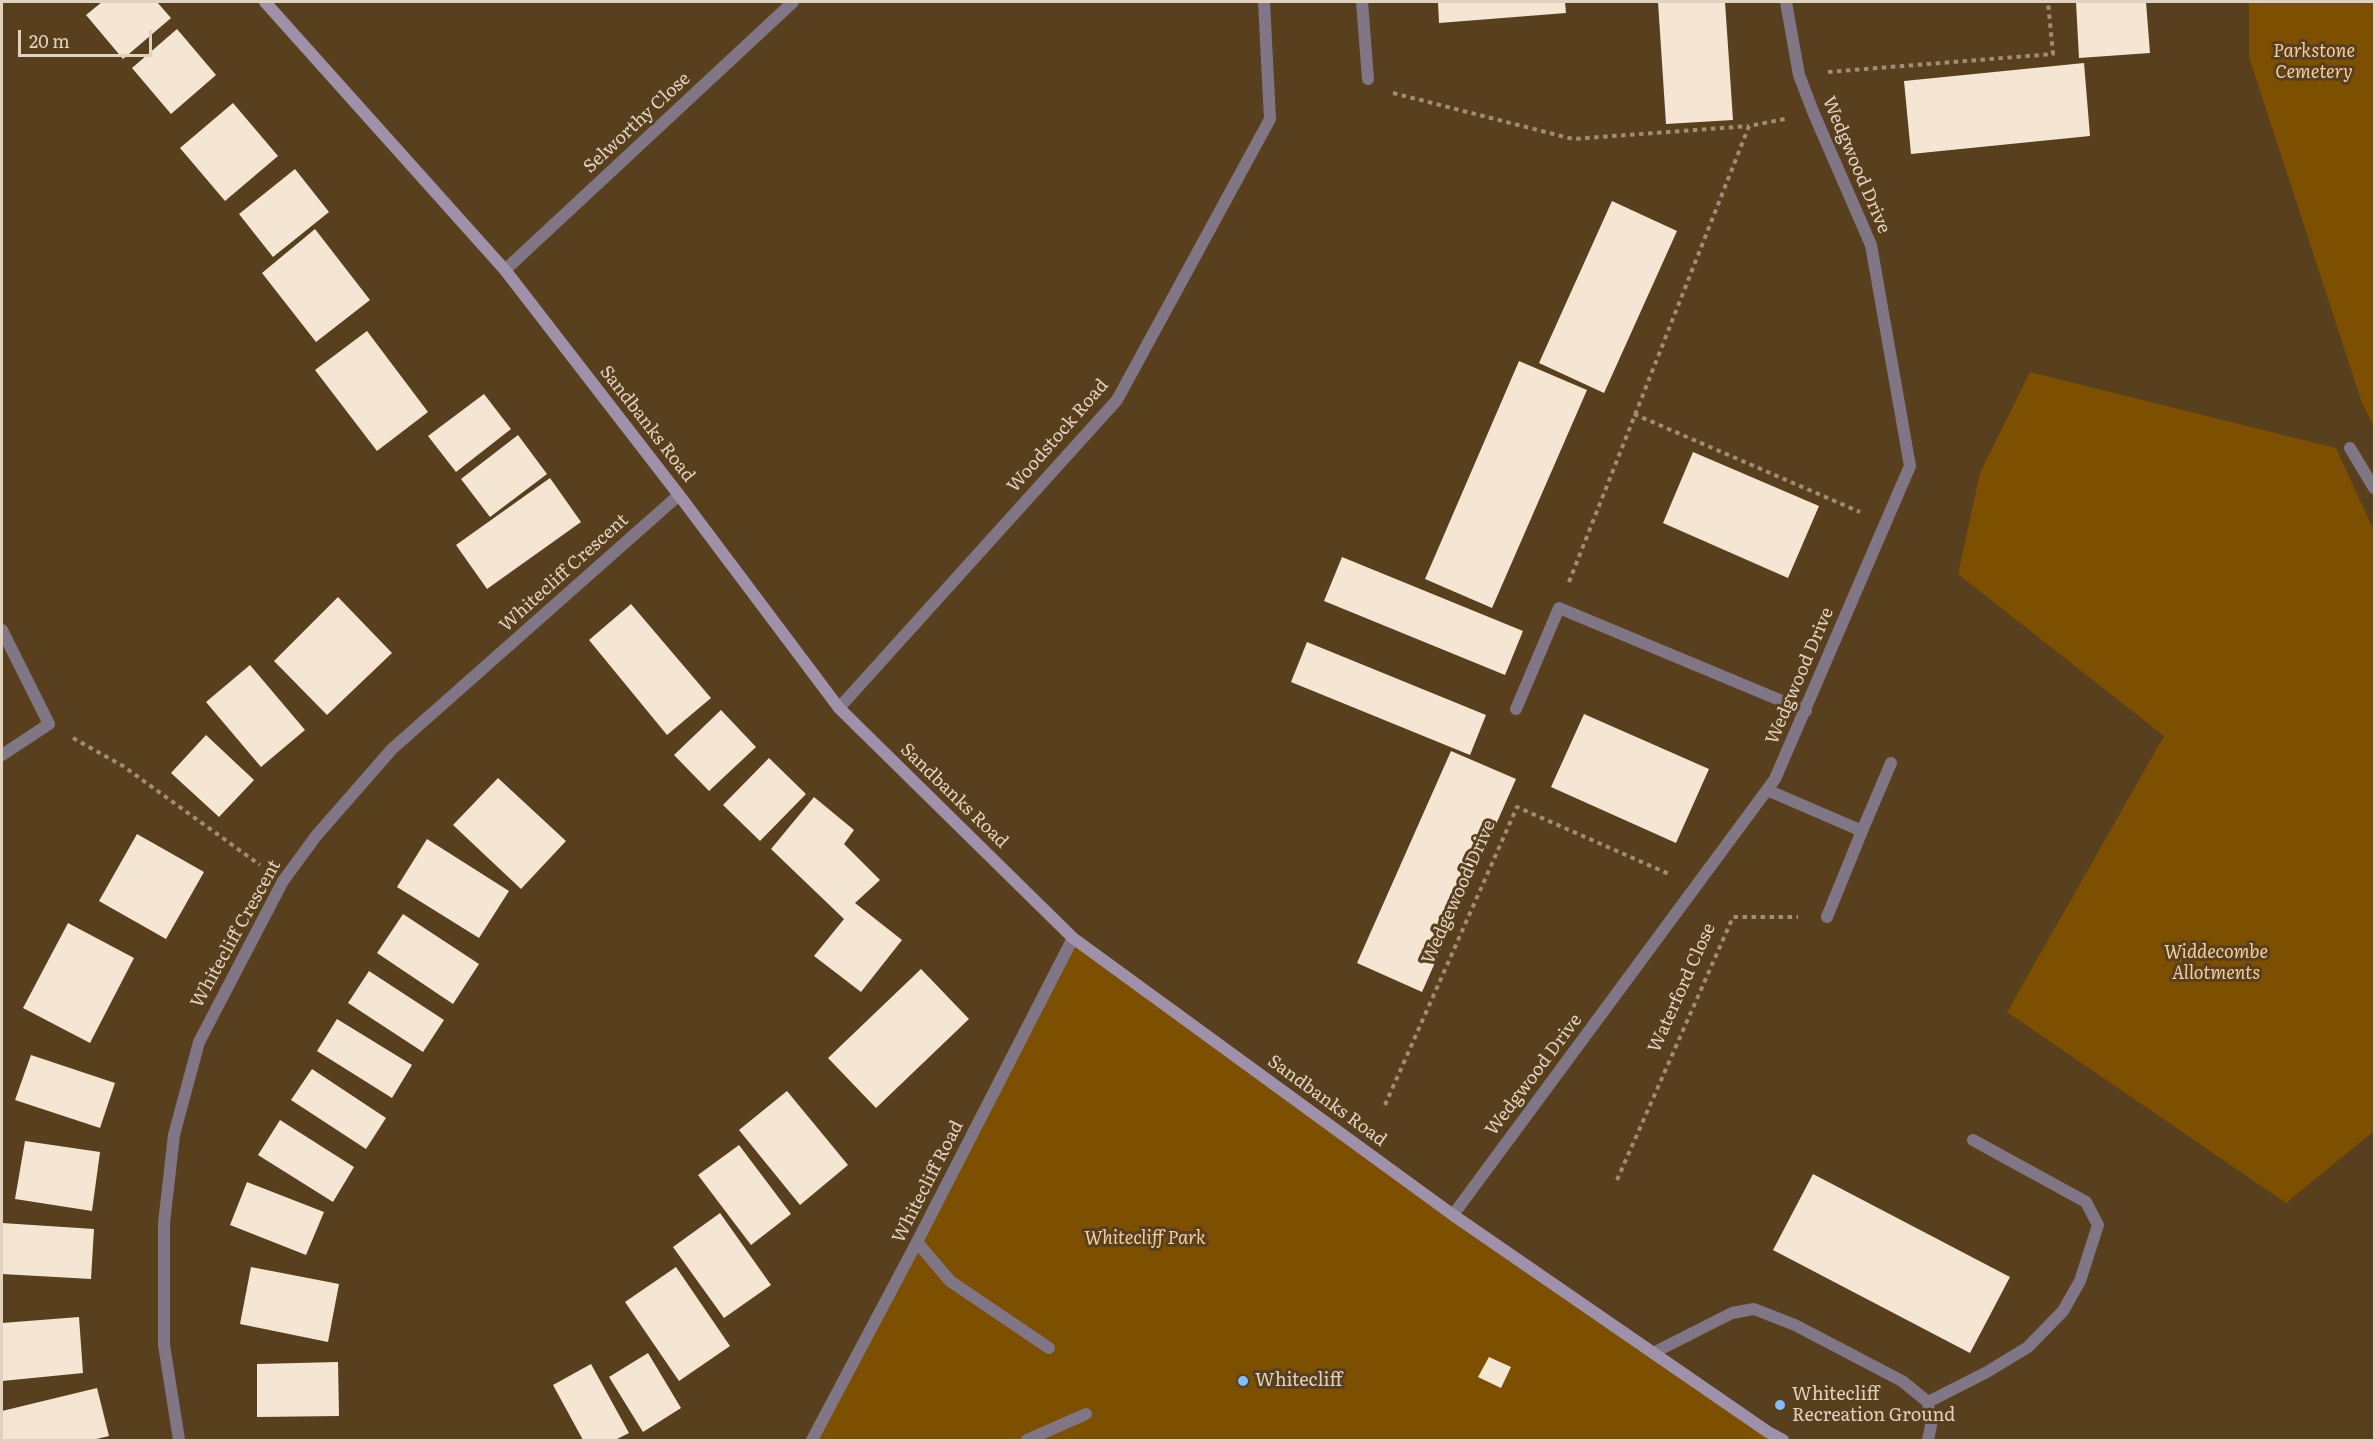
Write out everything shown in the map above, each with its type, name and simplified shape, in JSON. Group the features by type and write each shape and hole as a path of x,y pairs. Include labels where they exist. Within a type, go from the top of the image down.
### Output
{"main road":[{"name":"Sandbanks Road","path":"265,2 505,270 679,495 839,708 1072,938 1453,1215 1768,1432 1783,1440"}],"street":[{"name":"Selworthy Close","path":"505,270 793,2"},
{"name":"Woodstock Road","path":"839,708 1117,400 1270,119 1264,2"},
{"path":"1362,2 1368,79"},
{"name":"Wedgwood Drive","path":"1453,1215 1775,779 1910,466 1871,245 1799,75 1786,2"},
{"path":"2350,448 2374,488"},
{"name":"Whitecliff Crescent","path":"179,1440 165,1345 164,1223 174,1135 199,1042 283,881 316,836 392,749 679,495"},
{"path":"1516,709 1559,608 1806,711"},
{"path":"2,630 49,724 2,755"},
{"path":"1827,917 1891,763"},
{"path":"1767,790 1862,831"},
{"name":"Whitecliff Road","path":"812,1440 917,1242 1072,938"},
{"path":"1928,1402 1987,1372 2028,1347 2063,1311 2080,1281 2098,1225 2086,1202 1972,1140"},
{"path":"917,1242 950,1281 1049,1348"},
{"path":"1653,1353 1732,1314 1754,1309 1795,1325 1902,1381 1928,1402 1931,1426 1928,1440"},
{"path":"1027,1440 1086,1414"}],"path":[{"name":"Wedgwood Drive","path":"1799,75 2053,54 2048,2"},
{"path":"1368,79 1381,90 1573,139 1749,126 1814,114"},
{"path":"1559,608 1749,126"},
{"path":"1634,414 1885,523"},
{"path":"49,724 123,766 283,881"},
{"name":"Wedgewood Drive","path":"1385,1105 1517,807 1697,886"},
{"name":"Waterford Close","path":"1617,1180 1733,917 1827,917"}],"green space":[{"name":"Parkstone Cemetery","path":"2249,2 2374,2 2374,426 2362,403 2249,57"},
{"name":"Widdecombe Allotments","path":"2030,372 2336,448 2374,531 2374,1131 2286,1203 2007,1012 2164,736 1958,574 1980,473"},
{"name":"Whitecliff Park","path":"1073,938 1453,1215 1783,1440 812,1440"}],"building":[{"path":"102,2 157,2 171,18 123,59 86,15"},
{"path":"1438,2 1565,2 1566,13 1439,23"},
{"path":"1658,2 1725,2 1733,120 1666,124"},
{"path":"2076,2 2146,2 2150,53 2079,58"},
{"path":"177,29 216,75 171,114 132,68"},
{"path":"2084,63 2090,136 1911,154 1904,81"},
{"path":"233,103 278,156 225,201 180,148"},
{"path":"295,169 329,212 273,257 239,214"},
{"path":"1612,201 1677,231 1604,393 1539,363"},
{"path":"315,229 370,300 316,342 262,273"},
{"path":"367,331 428,412 377,451 315,370"},
{"path":"1519,361 1587,390 1492,608 1425,579"},
{"path":"484,394 511,429 456,472 428,436"},
{"path":"518,435 547,474 490,517 461,479"},
{"path":"1693,452 1819,506 1788,578 1663,523"},
{"path":"550,478 581,522 487,589 456,545"},
{"path":"1342,557 1523,631 1505,675 1324,601"},
{"path":"338,597 392,653 327,715 274,661"},
{"path":"631,604 711,698 667,735 589,640"},
{"path":"1307,642 1486,715 1470,755 1291,682"},
{"path":"250,665 305,730 261,767 206,702"},
{"path":"721,710 756,747 709,791 674,755"},
{"path":"1584,714 1709,769 1676,843 1551,787"},
{"path":"206,735 254,780 219,817 171,773"},
{"path":"1451,751 1516,779 1422,992 1357,963"},
{"path":"769,758 806,794 760,841 723,805"},
{"path":"498,778 566,841 521,889 453,825"},
{"path":"814,797 854,830 844,844 880,880 855,903 902,940 861,992 814,956 844,919 771,849"},
{"path":"137,834 204,872 166,939 99,901"},
{"path":"427,839 509,891 479,938 397,887"},
{"path":"403,914 479,964 453,1004 377,953"},
{"path":"68,923 134,958 90,1043 23,1008"},
{"path":"921,969 969,1019 876,1108 828,1058"},
{"path":"369,971 444,1020 423,1052 348,1003"},
{"path":"337,1019 412,1065 392,1098 317,1051"},
{"path":"31,1055 115,1083 100,1128 15,1100"},
{"path":"312,1069 386,1118 366,1149 291,1100"},
{"path":"787,1091 848,1165 800,1205 739,1130"},
{"path":"280,1120 354,1167 333,1202 258,1155"},
{"path":"25,1141 100,1152 92,1211 15,1199"},
{"path":"739,1145 791,1214 751,1245 698,1175"},
{"path":"1813,1174 2010,1277 1970,1353 1773,1250"},
{"path":"247,1182 324,1212 306,1255 230,1225"},
{"path":"720,1213 771,1285 724,1318 673,1247"},
{"path":"2,1223 94,1229 91,1279 2,1274"},
{"path":"251,1267 339,1284 328,1342 240,1324"},
{"path":"676,1267 730,1346 679,1381 625,1302"},
{"path":"79,1317 83,1373 2,1381 2,1323"},
{"path":"648,1353 681,1408 643,1432 609,1377"},
{"path":"1489,1357 1511,1367 1501,1388 1478,1377"},
{"path":"338,1362 339,1416 257,1417 257,1364"},
{"path":"591,1364 629,1433 615,1440 583,1440 553,1385"},
{"path":"97,1388 109,1436 92,1440 2,1440 2,1411"}],"place":[{"name":"Whitecliff","path":"1243,1381"},
{"name":"Whitecliff Recreation Ground","path":"1780,1405"}]}
